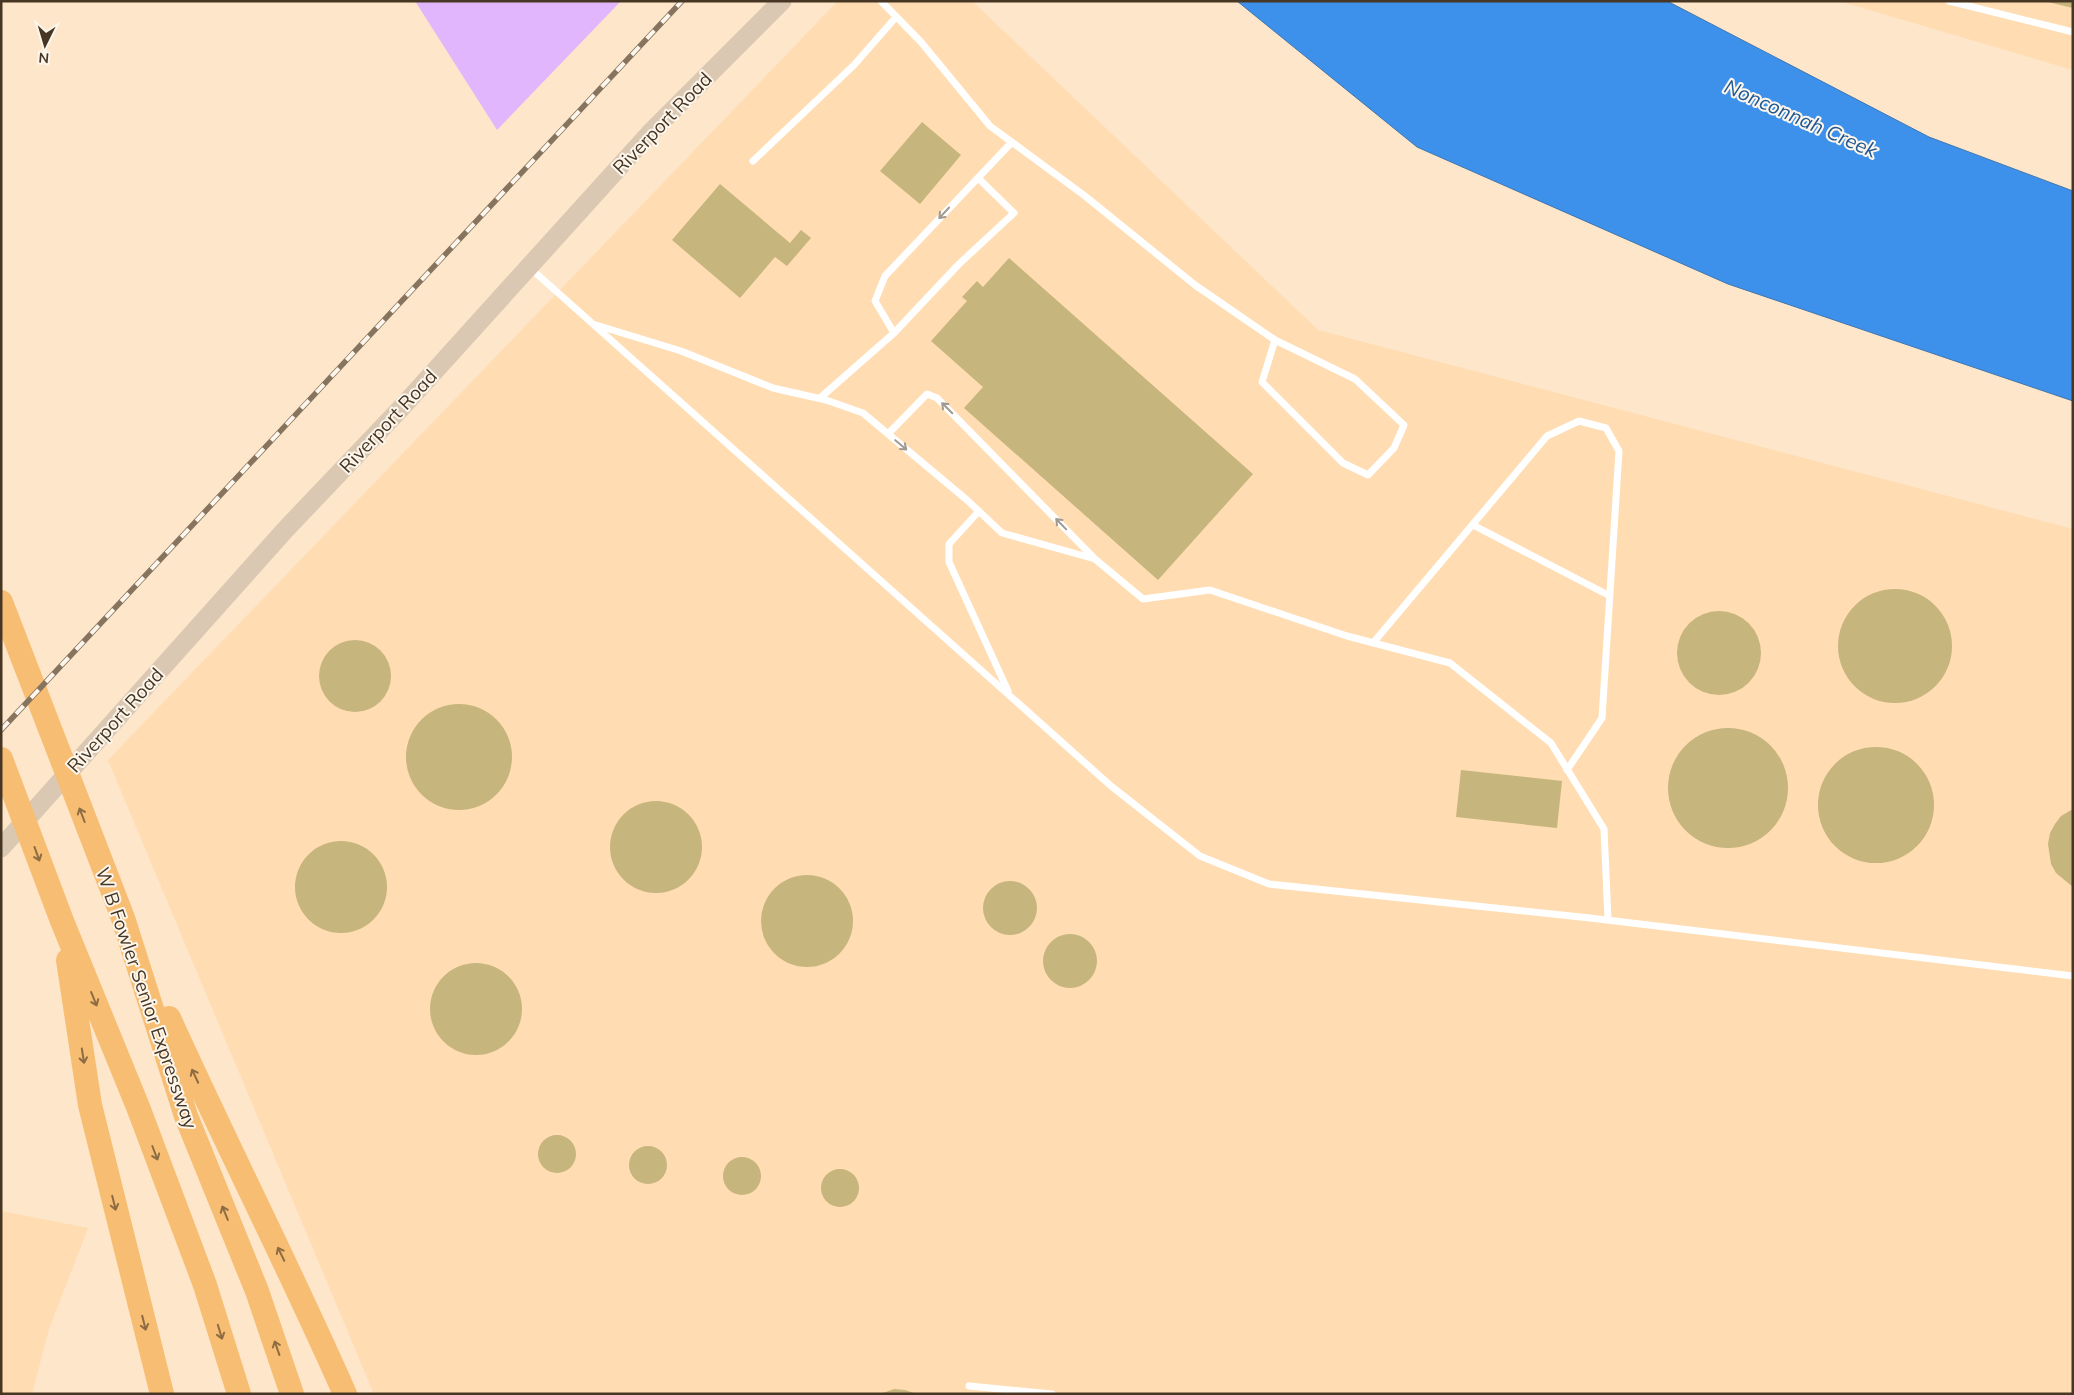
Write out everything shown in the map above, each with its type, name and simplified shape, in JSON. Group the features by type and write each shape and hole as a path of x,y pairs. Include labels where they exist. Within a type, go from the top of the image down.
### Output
{"highway":[{"name":"W B Fowler Senior Expressway","path":"1,602 123,918 186,1116 257,1291 292,1394"},
{"path":"1,759 58,912 138,1107 205,1285 239,1394"},
{"path":"58,912 90,1105 162,1394"},
{"path":"123,918 215,1120 303,1298 345,1394"}],"main road":[{"name":"Riverport Road","path":"1,848 285,530 403,406 650,133 782,1"}],"lane":[{"path":"880,1 921,42 990,126 1085,196 1194,285 1275,340 1355,379 1404,424 1394,448 1368,474 1343,463 1262,382 1275,340"},
{"path":"1949,1 2073,32"},
{"path":"753,161 854,65 896,18"},
{"path":"894,333 875,301 885,276 1012,142"},
{"path":"820,398 894,333 959,264 1014,214 978,178"},
{"path":"529,267 1111,786 1200,856 1269,884 1608,920 2073,976"},
{"path":"594,324 681,351 773,388 820,398 863,413 979,511 1002,533 1095,559"},
{"path":"888,434 928,394 937,398 1095,559 1143,598 1210,590 1347,636 1450,663 1551,743 1604,829 1608,920"},
{"path":"1373,643 1547,436 1579,420 1606,428 1619,451 1602,718 1567,770"},
{"path":"979,511 949,544 949,562 1009,694"},
{"path":"1473,525 1610,596"},
{"path":"969,1386 1052,1394"}],"shaded area":[{"path":"415,1 621,1 497,130"},
{"path":"838,1 972,1 1318,330 2073,529 2073,1394 374,1394 108,760"},
{"path":"1839,1 2073,1 2073,70"},
{"path":"1,1211 88,1228 49,1329 32,1394 1,1394"}],"water":[{"name":"Nonconnah Creek","path":"1237,1 1667,1 1929,137 2073,191 2073,401 1728,284 1417,147"}],"building":[{"path":"2073,1 2073,8 2048,2"},
{"path":"922,122 961,155 920,204 880,171"},
{"path":"720,184 790,243 801,230 811,238 787,266 775,257 740,298 672,240"},
{"path":"1009,258 1253,474 1158,580 964,408 983,387 931,341 967,301 962,297 977,281 983,287"},
{"path":"1895,589 1917,593 1927,598 1943,614 1948,624 1952,646 1948,668 1943,678 1927,694 1917,699 1895,703 1873,699 1863,694 1847,678 1842,668 1838,646 1842,624 1847,614 1863,598 1873,593"},
{"path":"1719,611 1735,614 1749,623 1758,637 1761,653 1758,669 1749,683 1735,692 1719,695 1703,692 1689,683 1680,669 1677,653 1680,637 1689,623 1703,614"},
{"path":"355,640 375,646 385,656 391,676 385,696 375,706 355,712 335,706 325,696 319,676 325,656 335,646"},
{"path":"459,704 479,708 496,720 508,737 512,757 508,777 496,794 479,806 459,810 439,806 422,794 410,777 406,757 410,737 422,720 439,708"},
{"path":"1728,728 1751,732 1771,745 1784,765 1788,788 1784,811 1771,831 1751,844 1728,848 1705,844 1685,831 1672,811 1668,788 1672,765 1685,745 1705,732"},
{"path":"1876,747 1898,751 1917,764 1930,783 1934,805 1930,827 1917,846 1898,859 1876,863 1854,859 1835,846 1822,827 1818,805 1822,783 1835,764 1854,751"},
{"path":"1461,770 1562,781 1557,828 1456,817"},
{"path":"656,801 673,805 688,815 698,830 702,847 698,864 688,879 673,889 656,893 639,889 624,879 614,864 610,847 614,830 624,815 639,805"},
{"path":"2073,809 2073,887 2056,873 2051,864 2048,844 2050,833 2055,824 2061,816"},
{"path":"341,841 358,845 373,855 383,870 387,887 383,904 373,919 358,929 341,933 324,929 309,919 299,904 295,887 299,870 309,855 324,845"},
{"path":"807,875 824,879 839,889 849,904 853,921 849,938 839,953 824,963 807,967 790,963 775,953 765,938 761,921 765,904 775,889 790,879"},
{"path":"1010,881 1020,883 1029,889 1035,898 1037,908 1035,918 1029,927 1020,933 1010,935 1000,933 991,927 985,918 983,908 985,898 991,889 1000,883"},
{"path":"1070,934 1080,936 1089,942 1095,951 1097,961 1095,971 1089,980 1080,986 1070,988 1060,986 1051,980 1045,971 1043,961 1045,951 1051,942 1060,936"},
{"path":"476,963 493,967 508,977 518,992 522,1009 518,1026 508,1041 493,1051 476,1055 459,1051 444,1041 434,1026 430,1009 434,992 444,977 459,967"},
{"path":"557,1135 564,1136 570,1141 575,1147 575,1161 570,1167 564,1172 557,1173 550,1172 544,1167 539,1161 538,1154 539,1147 544,1141 550,1136"},
{"path":"648,1146 655,1147 661,1152 666,1158 666,1172 661,1178 655,1183 648,1184 641,1183 635,1178 630,1172 629,1165 630,1158 635,1152 641,1147"},
{"path":"742,1157 749,1158 755,1163 760,1169 760,1183 755,1189 749,1194 742,1195 735,1194 729,1189 724,1183 723,1176 724,1169 729,1163 735,1158"},
{"path":"840,1169 847,1170 853,1175 858,1181 858,1195 853,1201 847,1206 840,1207 833,1206 827,1201 822,1195 821,1188 822,1181 827,1175 833,1170"},
{"path":"894,1389 905,1390 917,1394 880,1394"}],"railway":[{"path":"1,730 682,1"}]}
